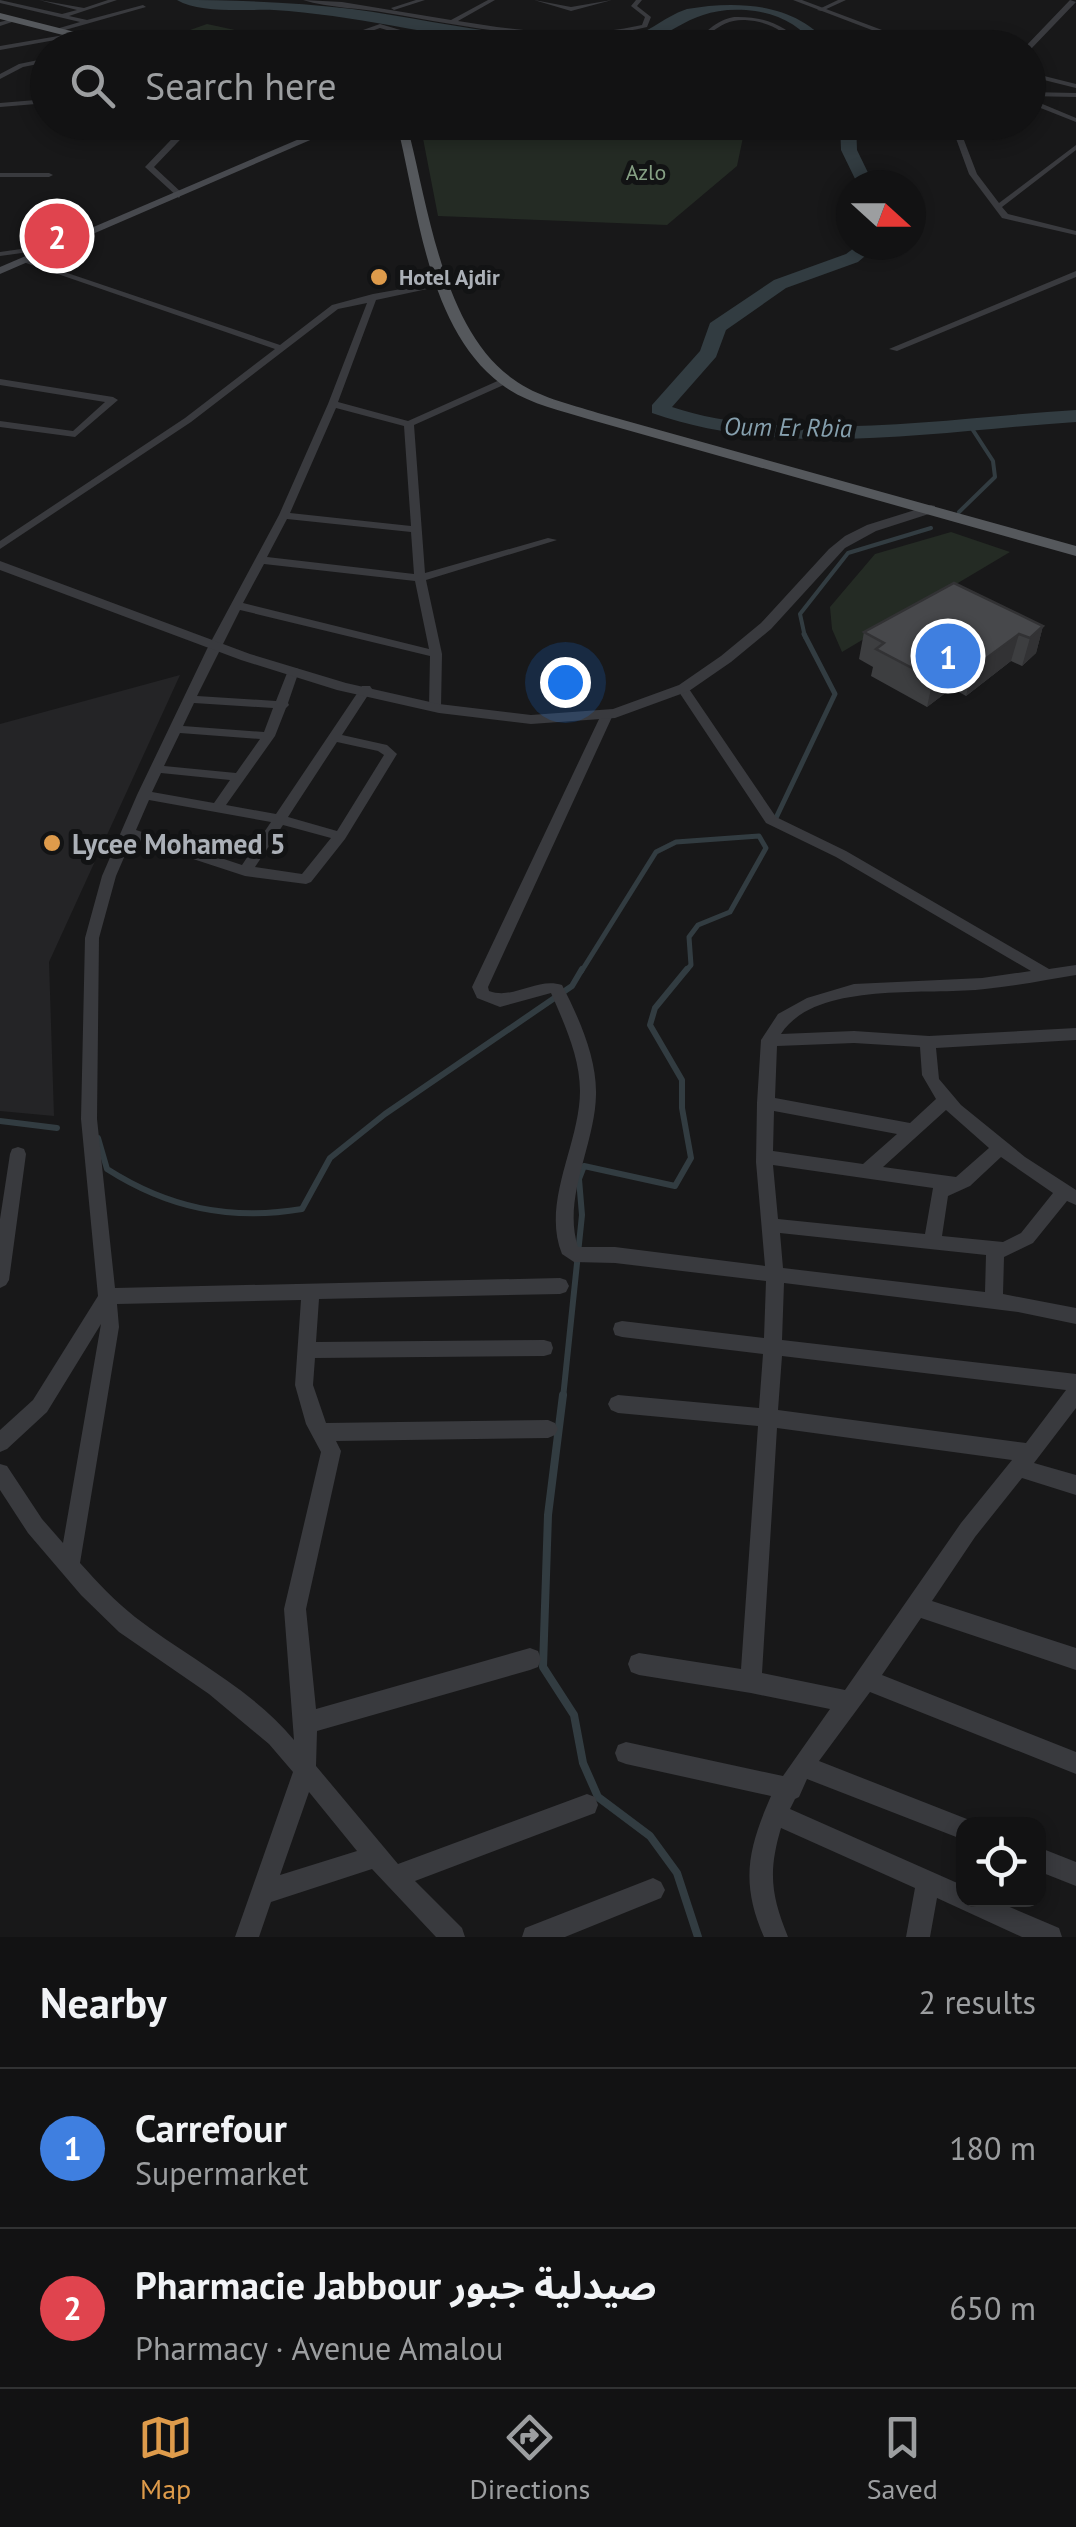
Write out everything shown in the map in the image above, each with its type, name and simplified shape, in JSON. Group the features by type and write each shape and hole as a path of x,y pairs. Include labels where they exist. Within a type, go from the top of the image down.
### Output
{"main road":[{"path":"0,13 58,30"},
{"path":"0,271 297,140"},
{"path":"409,140 443,283 468,344 505,380 553,404 593,416 1076,551"}],"street":[{"path":"0,13 32,0"},
{"path":"42,0 111,16"},
{"path":"86,0 102,4"},
{"path":"36,25 117,0 143,7 58,30"},
{"path":"154,0 164,3"},
{"path":"306,0 518,30"},
{"path":"380,0 402,6"},
{"path":"390,9 422,0"},
{"path":"442,30 492,0"},
{"path":"537,0 550,6 580,8 609,0"},
{"path":"783,0 862,30"},
{"path":"796,0 876,30"},
{"path":"820,10 843,0"},
{"path":"1045,30 1074,0"},
{"path":"0,1 86,22"},
{"path":"625,30 650,22 633,3"},
{"path":"0,24 15,20"},
{"path":"710,30 730,21 777,25 786,30"},
{"path":"368,30 380,26 394,30"},
{"path":"0,35 30,43"},
{"path":"2,47 30,44"},
{"path":"0,77 30,64"},
{"path":"1046,78 1076,86"},
{"path":"1046,96 1076,95"},
{"path":"0,104 30,103"},
{"path":"1046,105 1076,120"},
{"path":"174,140 149,166 179,194"},
{"path":"960,140 972,174 1004,216 1076,233"},
{"path":"998,207 1076,147"},
{"path":"0,176 50,175"},
{"path":"0,254 63,245"},
{"path":"29,261 278,348"},
{"path":"894,349 1076,274"},
{"path":"0,546 188,420 335,307 443,283"},
{"path":"70,1562 107,1356 108,1296 102,1214 89,1119 92,938 110,876 144,796 212,649 284,516 333,404 373,297"},
{"path":"333,404 409,424 505,380"},
{"path":"0,382 112,400 71,434 0,424"},
{"path":"409,424 420,578 436,654 435,707"},
{"path":"0,565 212,649 366,690 476,714 606,717 683,689 741,648 787,606 842,544 932,509"},
{"path":"284,516 418,530"},
{"path":"260,560 420,578 552,540"},
{"path":"236,605 436,654"},
{"path":"217,808 269,736 293,671"},
{"path":"683,689 771,820 1043,971"},
{"path":"245,871 366,690"},
{"path":"190,699 283,705"},
{"path":"606,717 480,988 482,994 500,1001 544,988 557,989 565,1008 589,1091 569,1181 566,1244 581,1254 994,1302 1076,1316"},
{"path":"176,729 269,736"},
{"path":"128,833 245,871 306,880 340,836 390,754 334,736"},
{"path":"157,768 239,777"},
{"path":"144,796 279,819 340,836"},
{"path":"751,1682 775,1278 764,1157 769,1040 782,1018 835,994 982,984 1043,971 1076,970"},
{"path":"769,1040 854,1037 929,1042 1076,1034"},
{"path":"770,1226 1015,1248 1070,1195 945,1101 933,1082 927,1059 929,1042"},
{"path":"868,1170 945,1101"},
{"path":"765,1103 913,1130"},
{"path":"932,1242 940,1192 964,1181 1002,1146"},
{"path":"0,1280 18,1154"},
{"path":"764,1157 954,1184"},
{"path":"994,1302 995,1249"},
{"path":"108,1296 560,1286"},
{"path":"247,1937 305,1769 306,1724 295,1609 306,1545 330,1467 331,1451 304,1385 311,1290"},
{"path":"0,1443 40,1406 108,1296"},
{"path":"622,1329 773,1346 1075,1394 968,1530 919,1607 804,1766 776,1815 764,1844 758,1876 764,1909 776,1937"},
{"path":"306,1350 544,1348"},
{"path":"618,1404 768,1418 1025,1461 1076,1486"},
{"path":"322,1432 548,1430"},
{"path":"0,1474 35,1526 70,1562 88,1588 127,1624 217,1686 277,1736 394,1877 452,1937"},
{"path":"919,1607 1076,1660"},
{"path":"306,1724 530,1658"},
{"path":"639,1664 850,1702"},
{"path":"866,1680 1076,1763"},
{"path":"626,1753 791,1789"},
{"path":"804,1766 956,1826"},
{"path":"394,1877 587,1805"},
{"path":"776,1815 956,1895"},
{"path":"261,1893 377,1856"},
{"path":"1046,1862 1076,1874"},
{"path":"918,1937 928,1882"},
{"path":"534,1937 653,1890"},
{"path":"983,1907 1050,1937"}],"shaded area":[{"name":"Lycee Mohamed 5","path":"180,675 49,962 54,1116 0,1111 0,724"}],"green space":[{"path":"207,24 235,30 190,30"},
{"name":"Azlo","path":"423,140 742,140 737,166 667,225 438,216"},
{"path":"951,532 1010,552 842,652 832,629 830,607 875,554"}],"building":[{"path":"954,583 1043,626 1030,638 1019,634 973,668 959,661 933,679 876,649 884,643 864,632"}],"waterway":[{"name":"Oum Er Rbia","path":"183,0 329,11 456,30"},
{"name":"Oum Er Rbia","path":"658,30 690,12 727,6 784,14 810,30"},
{"name":"Oum Er Rbia","path":"849,140 859,170"},
{"name":"Oum Er Rbia","path":"846,260 780,284 717,327 709,353 659,409 708,426 802,433 1076,416"},
{"path":"959,512 995,477 993,461 967,421"},
{"path":"805,635 800,614 848,553 931,528"},
{"path":"775,820 835,694 805,635"},
{"path":"581,972 656,852 676,842 759,836 766,848 730,912 698,925 689,937 691,965 685,972"},
{"path":"98,1138 107,1169 177,1202 225,1212 302,1209 330,1158 385,1114 572,986 582,969"},
{"path":"563,1398 582,1215 579,1179 584,1166 675,1186 691,1158 682,1108 682,1080 650,1025 655,1008 687,969"},
{"path":"0,1121 57,1128"},
{"path":"563,1395 548,1515 543,1667 574,1715 583,1763 598,1797 650,1836 677,1873 698,1937"}],"place":[{"name":"Pharmacie Jabbour صيدلية جبور","path":"57,236"},
{"name":"Hotel Ajdir","path":"379,277"},
{"name":"Carrefour","path":"948,656"},
{"name":"Lycee Mohamed 5","path":"52,843"}]}
